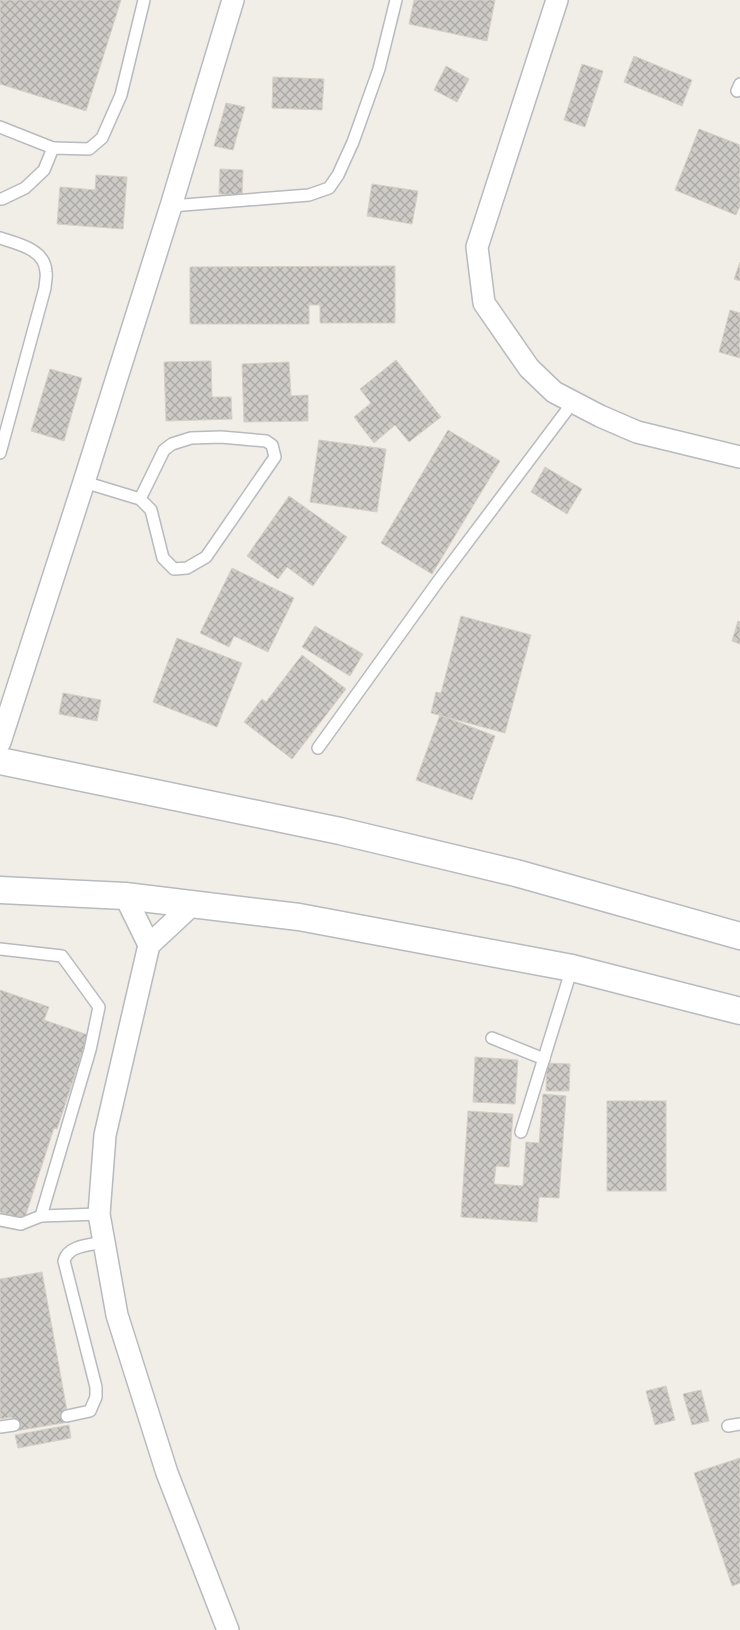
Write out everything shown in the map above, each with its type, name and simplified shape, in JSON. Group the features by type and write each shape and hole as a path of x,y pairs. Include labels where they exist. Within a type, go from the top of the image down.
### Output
{"street":[{"path":"0,742 171,206 232,0"},
{"path":"557,0 477,247 484,303 530,368 554,392 636,432 740,457"},
{"path":"0,761 322,827 488,866 740,936"},
{"path":"0,890 126,896 299,916 572,968 740,1011"},
{"path":"126,896 149,945"},
{"path":"194,903 149,945 105,1135 99,1214 117,1315 168,1473 228,1630"}],"lane":[{"path":"0,127 53,148 89,149 102,138 121,95 144,0"},
{"path":"171,206 309,195 329,188 338,176 353,142 379,69 396,0"},
{"path":"0,198 2,199 25,188 44,170 53,148"},
{"path":"0,238 27,247 40,255 46,270 45,288 0,453"},
{"path":"318,748 439,580 573,402"},
{"path":"84,482 140,500 152,510 163,558 174,569 187,568 206,557 274,457 272,445 266,441 221,437 191,438 172,444 164,450 140,500"},
{"path":"0,950 62,956 99,1007 90,1050 41,1216"},
{"path":"521,1132 572,968"},
{"path":"492,1038 544,1059"},
{"path":"0,1220 20,1224 41,1216 99,1214"},
{"path":"67,1416 90,1411 96,1397 96,1388 64,1261 68,1252 72,1250 104,1242"},
{"path":"728,1426 740,1424"},
{"path":"0,1427 14,1425"}],"building":[{"path":"0,0 121,0 86,111 0,84"},
{"path":"414,0 495,0 487,41 409,24"},
{"path":"634,56 692,80 682,106 624,82"},
{"path":"582,64 603,71 585,127 564,120"},
{"path":"446,66 469,79 457,102 434,90"},
{"path":"273,77 324,79 322,110 272,108"},
{"path":"226,103 245,107 233,150 214,146"},
{"path":"699,129 740,145 740,206 736,215 675,190"},
{"path":"220,169 243,170 242,195 219,194"},
{"path":"96,175 127,177 123,229 57,224 60,187 95,190"},
{"path":"372,184 418,191 412,224 367,216"},
{"path":"740,262 740,281 734,279"},
{"path":"395,266 395,323 320,323 320,305 309,305 309,324 190,324 190,267"},
{"path":"730,310 740,313 740,358 719,352"},
{"path":"396,360 441,417 409,442 395,425 374,443 354,417 371,403 360,389"},
{"path":"211,361 212,397 231,397 232,419 166,421 164,362"},
{"path":"289,362 291,396 308,395 308,421 244,422 242,364"},
{"path":"50,369 82,378 64,441 31,431"},
{"path":"448,430 500,461 432,574 381,543"},
{"path":"319,440 386,449 377,512 310,502"},
{"path":"545,467 582,489 567,514 531,492"},
{"path":"289,496 347,537 313,586 287,567 278,579 247,556"},
{"path":"232,568 294,598 268,652 234,636 229,647 200,633"},
{"path":"461,616 531,635 505,733 431,713 436,692 441,693"},
{"path":"738,621 740,622 740,644 732,641"},
{"path":"315,626 363,654 350,676 302,647"},
{"path":"177,638 242,663 217,727 153,702"},
{"path":"302,655 346,689 292,759 244,722 262,699 266,702"},
{"path":"63,693 101,700 97,721 59,714"},
{"path":"440,715 495,736 472,800 416,780"},
{"path":"0,990 49,1007 44,1020 88,1035 57,1129 54,1128 24,1220 0,1212"},
{"path":"475,1057 518,1060 515,1104 473,1102"},
{"path":"547,1063 570,1064 569,1091 546,1091"},
{"path":"543,1094 566,1096 559,1198 539,1197 537,1222 461,1217 468,1111 513,1114 509,1167 496,1166 494,1184 523,1186 526,1142 539,1143"},
{"path":"607,1101 666,1101 666,1191 607,1191"},
{"path":"42,1272 69,1422 15,1431 12,1417 0,1419 0,1279"},
{"path":"666,1386 675,1420 655,1425 646,1391"},
{"path":"701,1390 709,1421 692,1425 683,1394"},
{"path":"69,1425 71,1438 18,1448 15,1435"},
{"path":"740,1458 740,1583 732,1586 694,1473"}]}
